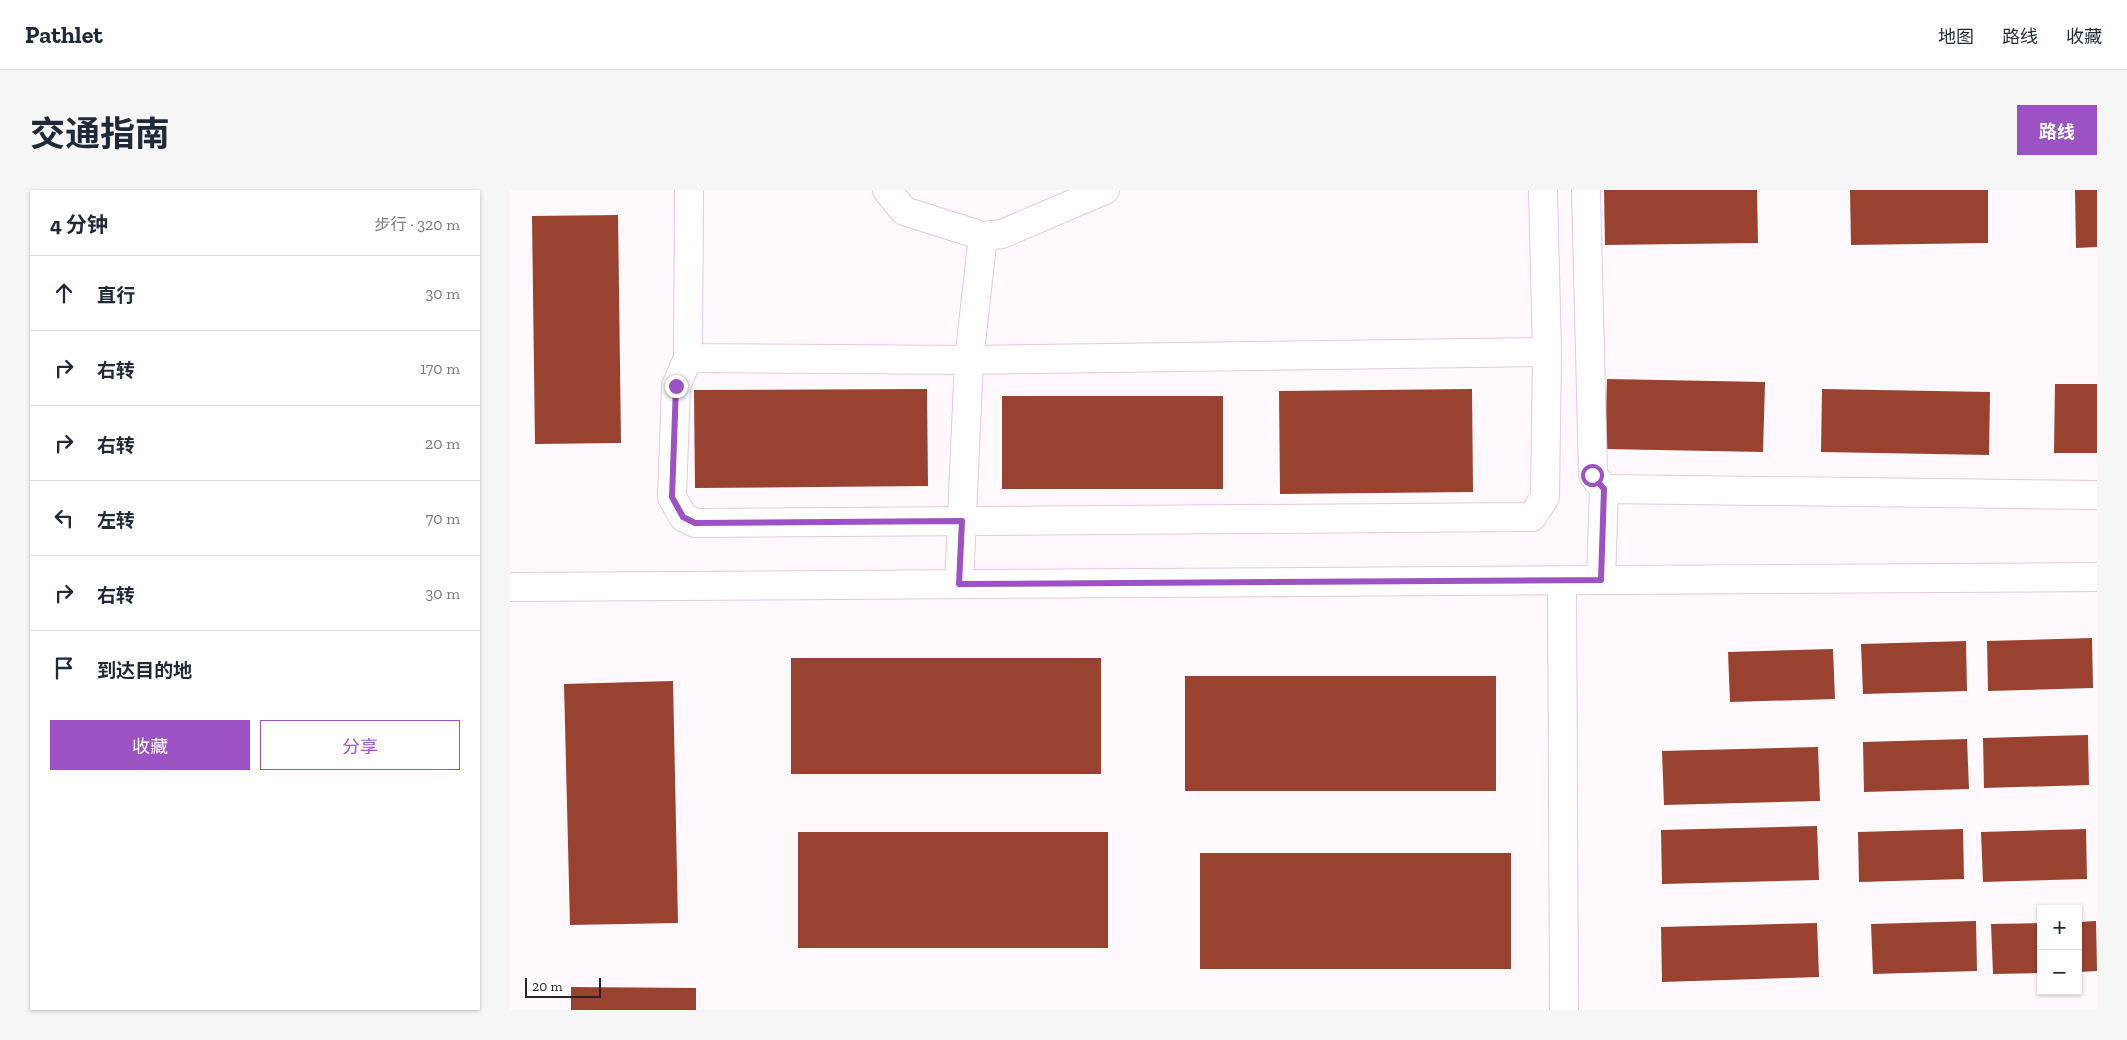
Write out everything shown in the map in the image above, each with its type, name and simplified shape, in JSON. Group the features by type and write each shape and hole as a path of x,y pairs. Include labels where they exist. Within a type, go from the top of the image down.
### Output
{"street":[{"path":"689,190 688,358 676,386 672,497 683,517 695,523 1532,517 1546,497 1543,190"},
{"path":"887,190 904,211 983,236 1002,234 1105,190"},
{"path":"1586,190 1592,475 1604,489 1601,580"},
{"path":"959,584 969,360 983,236"},
{"path":"688,358 969,360 1546,352"},
{"path":"1604,489 2097,495"},
{"path":"510,587 2097,577"},
{"path":"1562,581 1564,1010"}],"building":[{"path":"1604,190 1757,190 1758,243 1605,245"},
{"path":"1850,190 1988,190 1988,243 1851,245"},
{"path":"2075,190 2097,190 2097,247 2076,248"},
{"path":"618,215 621,443 535,444 532,216"},
{"path":"1607,379 1765,382 1763,452 1605,449"},
{"path":"2055,384 2097,384 2097,453 2054,453"},
{"path":"927,389 928,486 695,488 694,390"},
{"path":"1472,389 1473,492 1280,494 1279,391"},
{"path":"1822,389 1990,392 1989,455 1821,452"},
{"path":"1002,396 1223,396 1223,489 1002,489"},
{"path":"2092,638 2093,688 1988,691 1987,641"},
{"path":"1966,641 1967,691 1863,694 1861,644"},
{"path":"1833,649 1835,699 1730,702 1728,652"},
{"path":"791,658 1101,658 1101,774 791,774"},
{"path":"1185,676 1496,676 1496,791 1185,791"},
{"path":"673,681 678,923 570,925 564,684"},
{"path":"2088,735 2089,785 1984,788 1983,738"},
{"path":"1967,739 1969,789 1864,792 1863,742"},
{"path":"1818,747 1820,801 1664,805 1662,751"},
{"path":"1817,826 1819,880 1662,884 1661,830"},
{"path":"1963,829 1964,879 1859,882 1858,832"},
{"path":"2086,829 2087,879 1983,882 1981,832"},
{"path":"798,832 1108,832 1108,948 798,948"},
{"path":"1200,853 1511,853 1511,969 1200,969"},
{"path":"1976,921 1977,971 1873,974 1871,924"},
{"path":"2096,921 2097,971 2082,972 2082,922"},
{"path":"1817,923 1819,977 1662,982 1661,927"},
{"path":"2037,923 2037,973 1993,974 1991,924"},
{"path":"571,987 696,988 696,1010 571,1010"}],"route":[{"path":"676,386 672,497 683,517 695,523 962,521 959,584 1601,580 1604,489 1592,475"}]}
